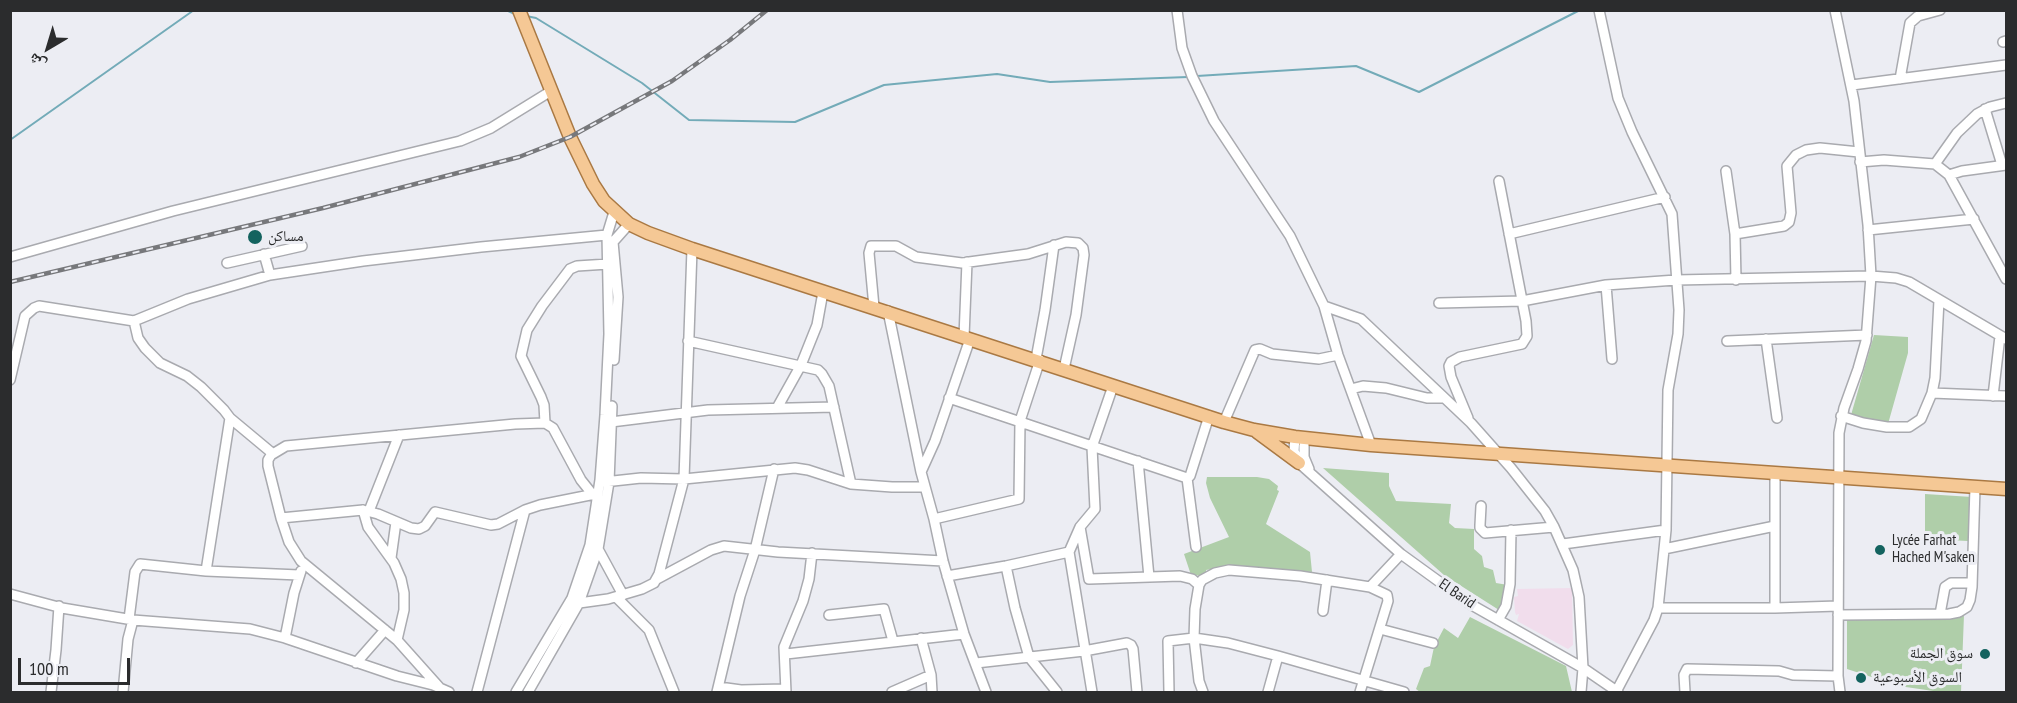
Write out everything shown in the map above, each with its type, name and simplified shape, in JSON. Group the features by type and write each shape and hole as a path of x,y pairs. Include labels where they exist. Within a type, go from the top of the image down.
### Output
{"main road":[{"path":"519,10 551,91 593,184 604,201 629,224 692,249 1224,422 1300,438 1371,445 2007,489"},
{"path":"1254,430 1299,463"}],"street":[{"path":"1177,10 1182,48 1192,76 1214,121 1290,236 1324,306 1338,356 1371,445"},
{"path":"1599,10 1618,98 1672,214 1678,327 1668,390 1666,530 1658,608 1617,691"},
{"path":"1900,79 1911,10"},
{"path":"1910,23 1918,16 1940,10"},
{"path":"1838,12 1852,85 1871,276 1867,335 1861,361 1841,416 1838,443 1838,676 1840,693"},
{"path":"1852,85 2007,65"},
{"path":"10,257 173,211 460,141 491,128 551,91"},
{"path":"1935,164 1957,133 1977,114 1985,109 2007,103"},
{"path":"1949,176 1962,171 2004,165 1985,109"},
{"path":"1735,234 1784,226 1789,222 1791,213 1787,166 1796,155 1806,150 1820,148 1859,152"},
{"path":"1860,162 1884,160 1935,164 1949,176 2007,279"},
{"path":"1726,171 1735,234 1737,280"},
{"path":"1471,423 1451,377 1450,364 1460,357 1522,344 1527,336 1499,182"},
{"path":"1509,234 1665,197"},
{"path":"605,482 609,342 607,235 614,212"},
{"path":"1868,230 1974,219"},
{"path":"516,693 572,598 590,545 600,494 605,482 611,422 618,297 613,244 629,224"},
{"path":"10,380 23,322 34,308 45,306 134,321 188,299 270,275 363,261 607,235"},
{"path":"874,307 869,253 871,246 896,246 916,257 967,262 1028,254 1066,242 1078,243 1084,250 1076,315 1064,369"},
{"path":"934,519 1019,499 1020,421 1038,360 1054,245"},
{"path":"227,263 302,246"},
{"path":"657,579 684,479 692,249"},
{"path":"264,255 270,275"},
{"path":"921,472 935,441 967,338 967,262"},
{"path":"545,423 544,405 521,356 527,330 570,269 577,266 608,264"},
{"path":"1439,303 1522,301 1606,285 1676,280 1871,276 1905,279 2003,337 1993,396"},
{"path":"1606,285 1612,359"},
{"path":"777,408 801,365 817,325 823,292"},
{"path":"1841,416 1876,426 1909,427 1921,419 1932,393 1936,364 1939,300"},
{"path":"1324,306 1361,319 1471,423 1545,511 1574,570 1579,597 1583,668 1581,693"},
{"path":"888,311 921,472 943,561 964,634 986,693"},
{"path":"134,321 138,338 160,363 187,376 201,387 230,418 272,453"},
{"path":"1727,341 1867,335"},
{"path":"1766,339 1777,418"},
{"path":"688,341 788,364 813,367 822,374 829,386 851,484"},
{"path":"1224,422 1255,350 1319,359 1338,356"},
{"path":"1092,693 1069,552 1080,527 1095,509 1092,447 1113,386"},
{"path":"1351,389 1363,386 1386,388 1427,398 1443,398"},
{"path":"1932,393 2007,396"},
{"path":"949,398 1187,478"},
{"path":"611,422 708,410 834,407"},
{"path":"1196,547 1187,478 1190,476 1209,416"},
{"path":"206,571 230,418"},
{"path":"448,693 439,687 397,640 304,564 289,542 281,518 268,464 272,453 286,446 545,423 553,428 581,480 600,494"},
{"path":"397,640 404,610 401,579 391,558 368,527 366,511 399,435"},
{"path":"1299,463 1294,450 1300,438"},
{"path":"1300,438 1311,474"},
{"path":"1138,461 1149,577"},
{"name":"El Barid","path":"1299,463 1401,554 1448,590 1583,668 1617,691"},
{"path":"605,482 641,478 684,479 801,469 851,484 925,487"},
{"path":"774,470 755,550 740,596 718,690 785,691 786,641 806,590 812,553"},
{"path":"1775,474 1775,608"},
{"path":"1658,608 1775,608 1940,614 1959,612 1967,607 1970,600 1975,487"},
{"path":"281,518 366,511 411,528 421,529 435,512 495,524 525,510 558,500 600,494"},
{"path":"528,693 579,603 598,549 600,494"},
{"path":"1481,506 1480,525 1483,532 1554,527"},
{"path":"477,693 525,510"},
{"path":"391,558 396,522"},
{"path":"1664,549 1775,525"},
{"path":"1080,527 1089,579"},
{"path":"1563,544 1666,530"},
{"path":"1498,620 1506,606 1510,584 1511,531"},
{"path":"579,603 619,596 651,585 657,579 719,547 943,561"},
{"path":"598,549 619,596 649,630 674,693"},
{"path":"947,576 1069,552"},
{"path":"1370,587 1401,554"},
{"path":"123,693 133,586 138,566 145,564 206,571 299,575"},
{"path":"285,638 294,593 304,564"},
{"path":"1006,566 1029,657 1056,693"},
{"path":"1203,693 1199,681 1194,638 1199,585 1205,578 1229,570 1300,576 1370,587 1388,597 1360,693"},
{"path":"1073,581 1183,576 1199,585"},
{"path":"1323,611 1327,580"},
{"path":"1940,614 1943,593 1947,585 1972,583"},
{"path":"10,594 59,606 131,619 250,629 439,687"},
{"path":"51,693 59,606"},
{"path":"829,615 884,609 893,641"},
{"path":"1380,629 1433,643"},
{"path":"356,663 385,630"},
{"path":"786,654 964,634"},
{"path":"921,638 931,675 932,693"},
{"path":"1169,693 1168,640 1194,638 1228,643 1278,656 1404,693"},
{"path":"976,663 1084,651 1127,643 1131,645 1137,693"},
{"path":"1268,693 1278,656"},
{"path":"1685,693 1684,675 1687,669 1779,671 1796,675 1838,676"},
{"path":"892,693 931,675"},
{"path":"1603,681 1603,693"}],"shaded area":[{"path":"1572,588 1573,645 1568,649 1517,621 1519,614 1516,615 1515,612 1514,597 1518,596 1517,589"}],"green space":[{"path":"1874,335 1908,337 1908,353 1888,424 1866,421 1851,415"},
{"path":"1323,468 1389,473 1389,486 1396,501 1451,504 1449,523 1455,528 1474,529 1474,549 1482,556 1484,567 1493,570 1496,583 1508,585 1499,610 1444,575"},
{"path":"1207,477 1257,477 1269,479 1278,486 1279,491 1266,524 1310,552 1312,572 1223,567 1206,570 1206,576 1191,575 1184,554 1229,537 1210,498 1206,483"},
{"path":"1925,494 1972,497 1968,541 1925,539"},
{"path":"1964,615 1961,692 1940,692 1899,686 1847,669 1847,618"},
{"path":"1470,617 1566,666 1572,692 1420,692 1416,689 1424,668 1430,666 1434,647 1444,628 1458,638"}],"waterway":[{"path":"10,140 194,10"},
{"path":"506,10 517,15"},
{"path":"1197,76 1356,66 1419,92 1580,10"},
{"path":"526,16 536,18 642,83 689,120 795,122 884,85 997,74 1050,82 1188,77"}],"railway":[{"path":"10,282 323,208 519,157 570,137 672,81 730,40 767,10"}],"place":[{"name":"مساكن","path":"255,237"},
{"name":"Lycée Farhat Hached M'saken","path":"1880,550"},
{"name":"سوق الجملة","path":"1985,654"},
{"name":"السوق اﻷسبوعية","path":"1861,678"}]}
